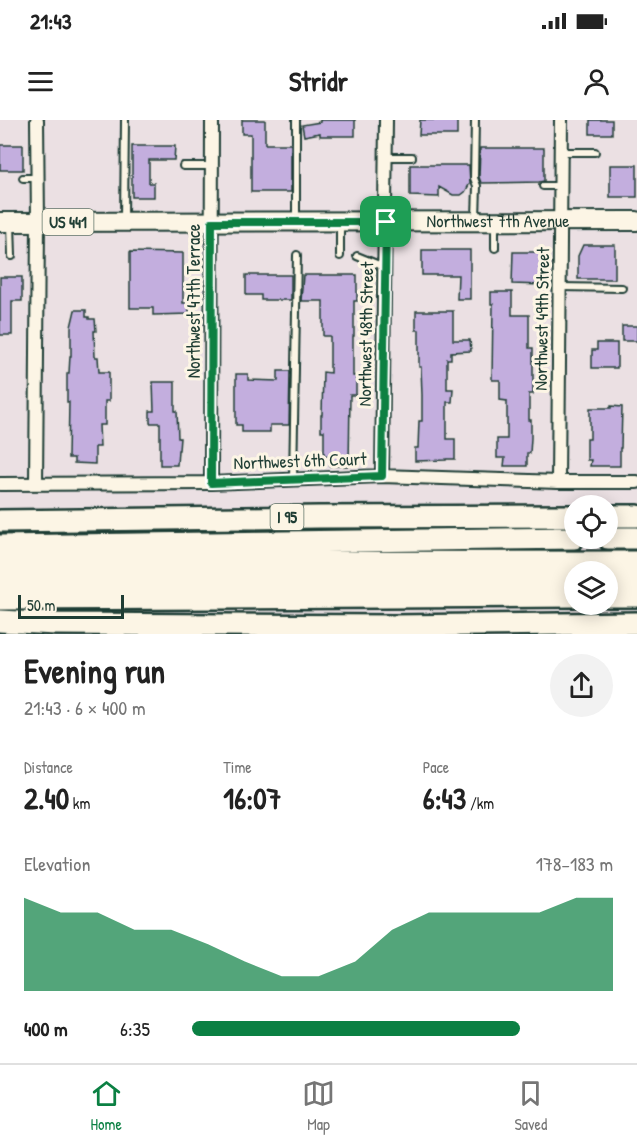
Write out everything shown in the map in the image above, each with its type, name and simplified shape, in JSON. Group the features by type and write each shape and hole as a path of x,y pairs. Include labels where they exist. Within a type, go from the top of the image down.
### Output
{"highway":[{"name":"I 95","path":"0,521 564,516"},
{"path":"618,516 637,516"},
{"path":"0,546 564,538"},
{"path":"618,538 637,538"},
{"path":"0,582 224,571 637,562"},
{"path":"0,563 224,571 564,578"},
{"path":"618,578 637,578"},
{"path":"0,599 564,596"},
{"path":"618,596 637,596"},
{"path":"0,621 56,624 395,626 637,623"},
{"path":"6,634 56,624"}],"main road":[{"name":"Northwest 7th Avenue","path":"6,222 637,221"}],"street":[{"path":"36,484 37,120"},
{"name":"Northwest 47th Terrace","path":"211,483 212,120"},
{"name":"Northwest 48th Street","path":"382,476 386,120"},
{"name":"Northwest 49th Street","path":"558,482 561,120"},
{"name":"Northwest 6th Court","path":"0,484 211,483 382,476 558,482 637,482"}],"lane":[{"path":"124,120 124,222"},
{"path":"296,120 296,222"},
{"path":"475,120 476,222"},
{"path":"561,152 595,152"},
{"path":"386,157 412,157"},
{"path":"183,166 212,165"},
{"path":"23,178 38,178"},
{"path":"543,186 561,186"},
{"path":"6,222 12,256"},
{"path":"340,222 340,256"},
{"path":"495,222 495,248"},
{"path":"293,480 297,255"},
{"path":"357,256 385,268"},
{"path":"560,287 622,288"}],"building":[{"path":"242,120 265,120 265,144 291,144 291,192 251,192 251,134 242,134"},
{"path":"320,120 355,120 355,136 320,136 320,133 304,136 302,125 320,122"},
{"path":"420,120 457,120 457,135 419,135"},
{"path":"590,120 612,120 612,134 590,134"},
{"path":"0,145 23,145 23,170 0,170"},
{"path":"132,146 175,146 174,160 149,160 149,183 154,183 154,197 132,197"},
{"path":"480,148 544,148 544,181 481,183 479,177"},
{"path":"410,165 469,165 470,183 461,195 453,195 439,187 439,197 410,196"},
{"path":"610,165 637,165 637,197 610,197"},
{"path":"583,245 615,245 615,279 578,279 578,256"},
{"path":"422,250 470,250 470,299 457,299 458,275 422,275"},
{"path":"130,252 183,253 183,303 189,303 189,314 153,315 153,308 130,308"},
{"path":"513,252 544,252 543,285 512,284"},
{"path":"246,275 291,275 291,300 261,300 261,295 246,295"},
{"path":"303,275 357,275 353,336 353,376 356,376 356,395 350,395 349,466 330,466 330,456 324,455 324,431 321,431 323,372 330,373 330,336 323,336 323,301 301,301"},
{"path":"0,277 22,277 22,301 12,301 12,335 0,335"},
{"path":"491,292 512,292 512,315 529,315 529,348 533,348 533,394 529,394 531,438 530,453 527,453 527,466 504,466 505,458 497,458 497,439 507,439 507,401 500,400 500,380 492,380 493,304 491,304"},
{"path":"75,310 86,310 86,317 95,319 95,357 98,357 99,372 109,372 109,401 105,401 105,425 99,425 100,447 95,447 95,464 74,463 74,458 68,458 67,373 69,373 71,327"},
{"path":"416,311 453,311 453,340 470,340 471,351 451,352 451,359 447,359 447,389 453,389 452,402 447,402 447,439 455,439 455,459 415,461 419,421 422,421 419,330 416,330"},
{"path":"622,326 637,326 637,341 622,341"},
{"path":"597,343 617,343 617,368 592,368 592,350 597,350"},
{"path":"278,371 290,371 289,425 270,425 270,432 242,432 242,425 236,425 236,374 248,374 248,380 278,381"},
{"path":"153,382 175,382 175,411 177,411 178,438 180,438 177,465 160,465 160,423 150,423 150,411 154,411"},
{"path":"611,406 622,407 620,466 590,466 591,460 587,460 587,439 590,439 590,408 611,408"}],"route":[{"path":"212,222 386,222 382,476 211,483 212,222"}]}
